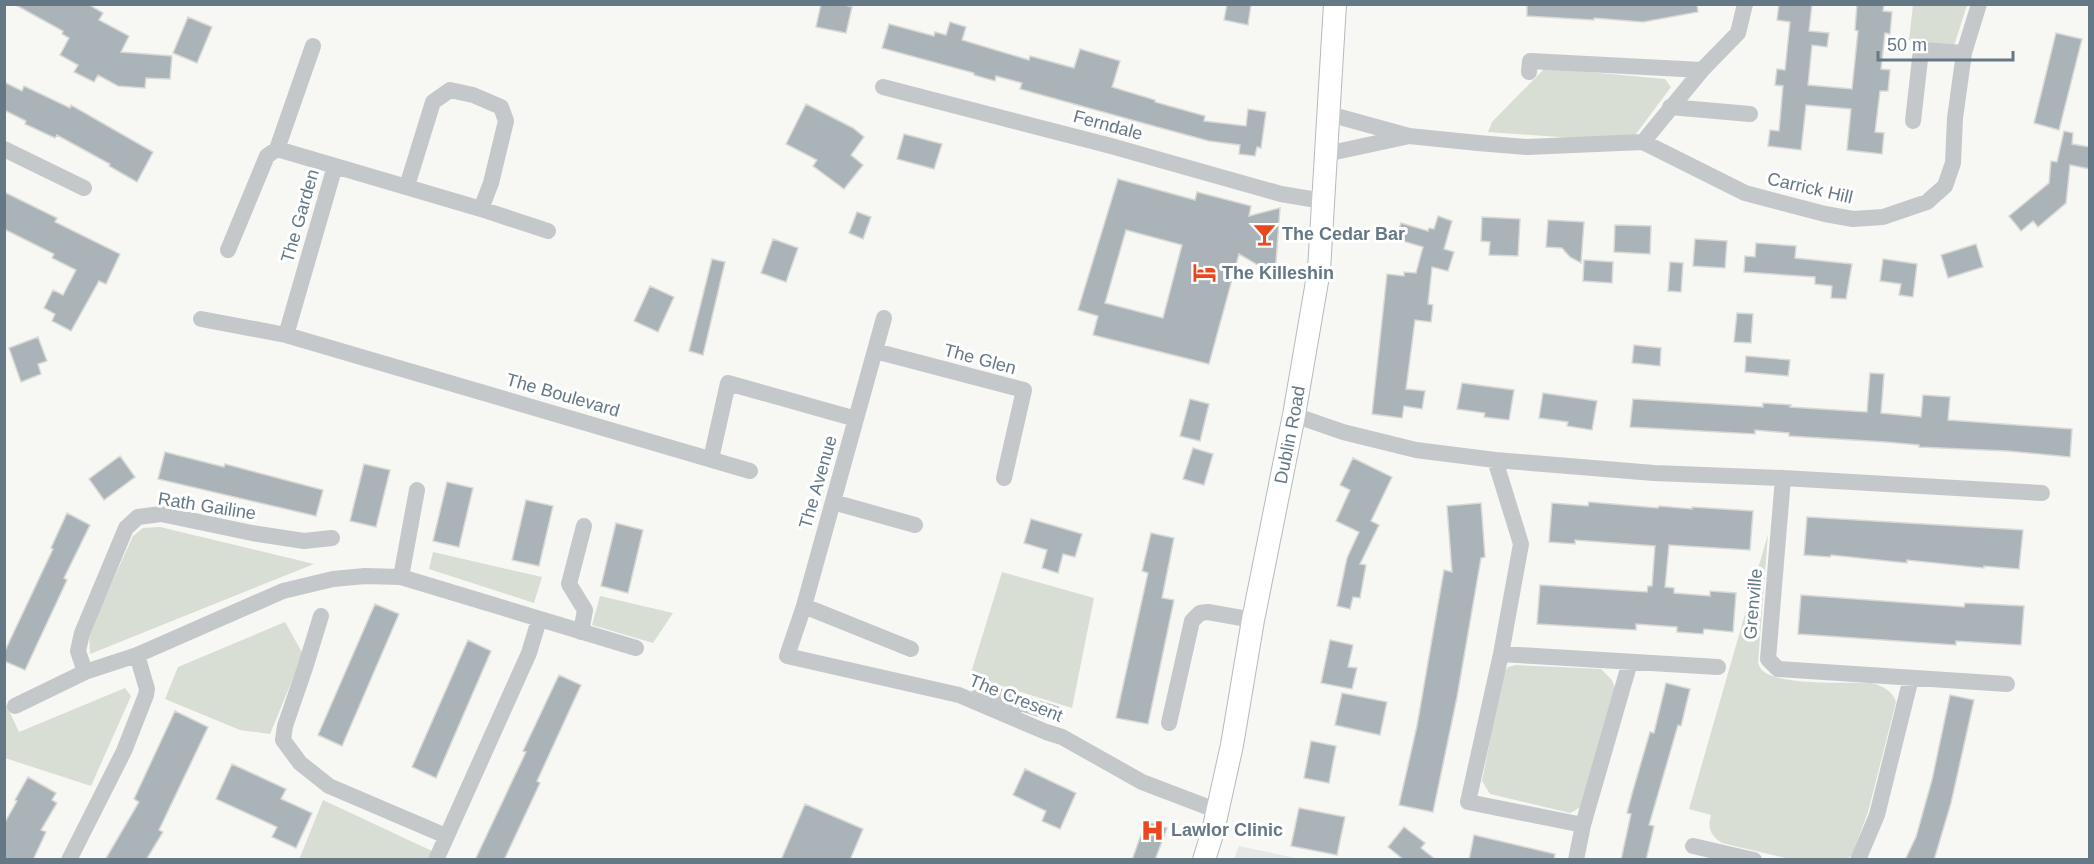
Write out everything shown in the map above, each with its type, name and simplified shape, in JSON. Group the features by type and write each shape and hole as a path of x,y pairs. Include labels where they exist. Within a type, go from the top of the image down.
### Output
{"main road":[{"name":"Dublin Road","path":"1204,860 1218,811 1232,745 1253,620 1294,415 1319,270 1335,4"}],"street":[{"path":"1643,142 1702,70 1738,33 1745,4"},
{"name":"Carrick Hill","path":"1329,114 1409,136 1527,147 1643,142 1745,193 1853,219 1883,217 1927,202 1945,186 1953,163 1955,118 1964,53 1979,4"},
{"path":"228,250 267,156 277,149 313,46"},
{"path":"1913,121 1921,50 1964,53"},
{"path":"1529,72 1530,61 1702,70"},
{"name":"Ferndale","path":"883,87 1111,146 1281,194 1323,201"},
{"path":"407,186 433,102 450,90 473,95 501,107 506,121 491,183 481,209"},
{"path":"1670,107 1750,114"},
{"name":"Carrick Hill","path":"1326,154 1409,136"},
{"path":"4,149 84,188"},
{"name":"The Garden","path":"277,149 335,166 286,335"},
{"path":"335,166 407,186 548,231"},
{"name":"The Avenue","path":"786,656 804,606 884,318"},
{"name":"The Boulevard","path":"201,319 286,335 750,471"},
{"name":"The Glen","path":"875,351 1024,390 1004,478"},
{"path":"711,459 728,383 856,419"},
{"path":"1294,415 1343,432 1416,450 1495,460 1654,472 2042,493"},
{"path":"1495,460 1521,544 1501,654 1468,802 1583,825"},
{"name":"Grenville","path":"1783,478 1768,659 1778,669 2007,684"},
{"path":"401,578 417,490"},
{"path":"833,502 915,525"},
{"name":"Rath Gailine","path":"85,672 78,651 82,633 126,528 138,517 161,514 252,533 304,540 332,538"},
{"path":"581,632 585,610 569,584 584,526"},
{"path":"15,706 85,672 137,655 283,591 333,579 365,576 401,578 636,648"},
{"path":"804,606 911,649"},
{"path":"1169,723 1192,621 1200,613 1208,612 1253,620"},
{"path":"321,616 285,726 283,740 300,763 329,786 446,836"},
{"path":"436,860 529,653 539,620"},
{"path":"1501,654 1718,667"},
{"path":"69,860 124,751 146,695 147,689 137,655"},
{"name":"The Cresent","path":"786,656 1014,709 1142,782 1218,811"},
{"path":"1576,860 1583,825 1630,662"},
{"path":"1858,860 1877,815 1911,678"},
{"path":"980,690 1014,709 1056,714"},
{"path":"1693,846 1754,860"}],"shaded area":[{"path":"1913,5 1967,5 1954,46 1909,40"},
{"path":"1545,68 1665,79 1671,87 1630,142 1488,132 1492,122"},
{"path":"160,527 314,564 90,654 89,633 133,536 143,528"},
{"path":"1768,534 1758,663 1762,670 1772,676 1799,681 1872,683 1890,692 1896,702 1868,812 1852,855 1847,859 1794,860 1722,843 1711,831 1709,824 1711,815 1689,809"},
{"path":"433,552 542,577 534,603 429,569"},
{"path":"1002,572 1094,598 1072,708 970,676"},
{"path":"600,596 673,613 653,643 592,625"},
{"path":"285,622 303,654 270,734 240,730 165,699 178,667"},
{"path":"1516,665 1601,669 1612,680 1616,691 1581,807 1570,813 1490,794 1482,781 1503,673 1508,667"},
{"path":"125,688 131,696 91,786 5,758 4,700 19,732"},
{"path":"323,800 432,851 428,859 299,860"},
{"path":"1239,846 1300,859 1234,859"}],"building":[{"path":"14,4 88,4 103,13 99,20 129,36 121,52 172,56 170,79 146,78 145,88 118,86 98,75 94,82 74,72 78,65 60,55 69,38 62,34 63,31"},
{"path":"821,4 841,4 852,7 846,33 816,27"},
{"path":"1227,4 1251,4 1248,25 1224,20"},
{"path":"1527,4 1697,4 1698,12 1643,22 1594,18 1594,20 1527,16"},
{"path":"1779,4 1812,4 1809,31 1829,33 1827,47 1812,45 1808,85 1852,89 1858,31 1855,30 1857,4 1884,4 1883,11 1892,12 1890,34 1885,33 1881,69 1890,70 1888,91 1880,91 1875,132 1884,133 1882,154 1847,150 1851,109 1806,105 1801,150 1768,146 1770,130 1779,131 1783,86 1775,85 1777,69 1785,70 1790,22 1777,20"},
{"path":"188,17 212,27 197,63 173,53"},
{"path":"950,22 966,27 962,40 1029,60 1030,56 1074,68 1080,49 1120,61 1112,87 1205,116 1204,121 1246,126 1248,109 1266,112 1261,148 1257,147 1255,156 1239,154 1240,145 1209,141 1161,128 1020,89 1022,83 996,76 995,81 882,48 889,24 934,36 935,32 946,35"},
{"path":"2056,33 2082,39 2059,130 2034,123"},
{"path":"4,82 22,91 24,86 70,108 71,105 153,152 137,182 109,166 110,164 57,135 55,138 25,124 26,121 4,110"},
{"path":"806,104 853,128 864,137 851,155 863,165 844,189 813,166 817,160 786,144"},
{"path":"2064,131 2073,133 2072,144 2090,147 2090,169 2070,165 2066,203 2038,227 2033,221 2021,231 2009,216 2049,183 2051,161 2057,162"},
{"path":"904,134 942,144 934,169 897,159"},
{"name":"The Killeshin","path":"1118,179 1195,200 1197,192 1251,206 1249,216 1280,208 1275,275 1239,254 1209,364 1093,335 1098,316 1078,310","holes":["1126,230 1182,245 1163,318 1105,303"]},
{"path":"4,192 57,218 55,222 120,254 106,284 99,281 71,331 52,321 55,314 44,308 53,290 63,295 76,270 52,258 54,254 4,229"},
{"path":"857,212 871,217 863,239 849,233"},
{"path":"1438,216 1452,221 1444,249 1454,252 1448,271 1432,267 1428,304 1433,305 1431,322 1415,320 1406,389 1425,391 1422,409 1404,406 1402,418 1372,414 1387,274 1404,276 1404,272 1416,273 1423,247 1396,239 1401,223 1428,231 1429,228 1434,229"},
{"path":"1482,217 1520,219 1518,256 1489,255 1490,242 1481,241"},
{"path":"1548,220 1584,222 1581,263 1570,257 1562,248 1546,247"},
{"path":"1615,225 1651,226 1650,254 1614,252"},
{"path":"773,239 798,248 786,282 761,273"},
{"path":"1695,239 1727,241 1725,268 1693,266"},
{"path":"1756,243 1796,246 1795,258 1852,264 1846,299 1831,298 1832,286 1815,284 1815,277 1744,272 1745,256 1755,257"},
{"path":"1976,244 1983,267 1948,278 1941,255"},
{"path":"712,259 725,262 703,355 689,351"},
{"path":"1883,259 1917,264 1913,297 1899,295 1901,284 1880,281"},
{"path":"1584,260 1613,262 1612,283 1583,281"},
{"path":"1670,262 1683,263 1681,292 1668,291"},
{"path":"650,286 674,297 658,332 634,321"},
{"path":"1737,313 1753,314 1751,343 1734,342"},
{"path":"38,337 47,361 38,364 41,374 21,382 9,348"},
{"path":"1634,345 1661,348 1660,366 1632,363"},
{"path":"1746,356 1790,360 1788,376 1745,372"},
{"path":"1870,373 1884,374 1881,413 1921,417 1923,395 1950,397 1948,420 2072,429 2070,457 1789,436 1789,433 1755,430 1755,434 1630,427 1633,399 1763,407 1763,403 1867,412"},
{"path":"1462,383 1514,390 1509,420 1484,417 1485,413 1457,409"},
{"path":"1543,393 1597,401 1592,430 1567,426 1568,422 1539,418"},
{"path":"1190,399 1209,404 1200,441 1180,436"},
{"path":"1193,448 1213,454 1204,485 1183,479"},
{"path":"165,452 224,467 225,464 323,490 316,516 158,479"},
{"path":"120,456 135,477 104,500 89,479"},
{"path":"1353,458 1392,477 1371,521 1379,525 1360,564 1366,565 1360,598 1353,597 1350,609 1337,606 1347,558 1359,532 1336,521 1350,490 1340,485"},
{"path":"364,464 390,470 376,527 350,521"},
{"path":"447,482 473,488 459,547 433,541"},
{"path":"526,500 553,506 539,566 512,560"},
{"path":"1589,502 1658,508 1659,506 1692,509 1692,507 1753,511 1750,550 1669,545 1665,587 1674,588 1674,593 1710,596 1710,591 1736,593 1733,632 1704,629 1703,634 1677,632 1677,627 1636,624 1636,630 1537,624 1540,585 1647,592 1648,586 1652,586 1655,546 1575,540 1575,544 1549,542 1552,503 1588,506"},
{"path":"1481,503 1485,557 1481,558 1457,697 1433,812 1399,805 1417,726 1444,570 1452,572 1447,506"},
{"path":"67,513 90,525 64,578 67,580 25,670 4,661 4,653 53,549 51,548"},
{"path":"1807,517 2023,530 2019,569 1804,555"},
{"path":"1031,519 1082,534 1075,557 1063,554 1058,573 1042,568 1047,550 1024,543"},
{"path":"616,523 643,530 628,593 601,586"},
{"path":"1151,533 1174,538 1162,598 1174,600 1148,724 1116,718 1148,573 1142,571"},
{"path":"1801,595 1964,607 1965,603 2024,606 2021,645 1956,641 1956,645 1798,634"},
{"path":"375,604 399,614 342,746 318,735"},
{"path":"468,640 491,651 436,778 412,767"},
{"path":"1330,640 1353,645 1348,667 1357,668 1352,689 1321,683"},
{"path":"559,675 581,685 537,781 540,783 504,860 475,860 526,752 523,751"},
{"path":"1666,683 1690,689 1681,726 1678,725 1649,825 1654,826 1646,860 1621,860 1631,814 1627,813 1650,732 1654,733"},
{"path":"1342,693 1387,702 1380,735 1335,725"},
{"path":"1950,695 1974,700 1951,803 1934,860 1905,860 1916,837 1932,780"},
{"path":"175,711 208,727 159,830 163,832 146,860 105,860 139,802 134,799"},
{"path":"1311,741 1336,746 1329,783 1304,778"},
{"path":"232,764 286,789 281,799 312,813 296,848 272,837 277,827 216,799"},
{"path":"1025,769 1076,793 1060,829 1042,821 1046,811 1013,795"},
{"path":"28,777 56,793 52,800 57,803 41,830 46,832 33,860 4,860 4,824"},
{"path":"805,804 863,829 850,860 781,860"},
{"path":"1299,808 1345,817 1337,855 1291,846"},
{"path":"1146,821 1167,828 1155,860 1132,860"},
{"path":"1404,827 1425,843 1421,848 1436,860 1404,860 1388,847"},
{"path":"1474,835 1555,854 1554,860 1469,860"}],"place":[{"name":"The Cedar Bar","path":"1264,234"},
{"name":"The Killeshin","path":"1204,273"},
{"name":"Lawlor Clinic","path":"1153,830"}]}
